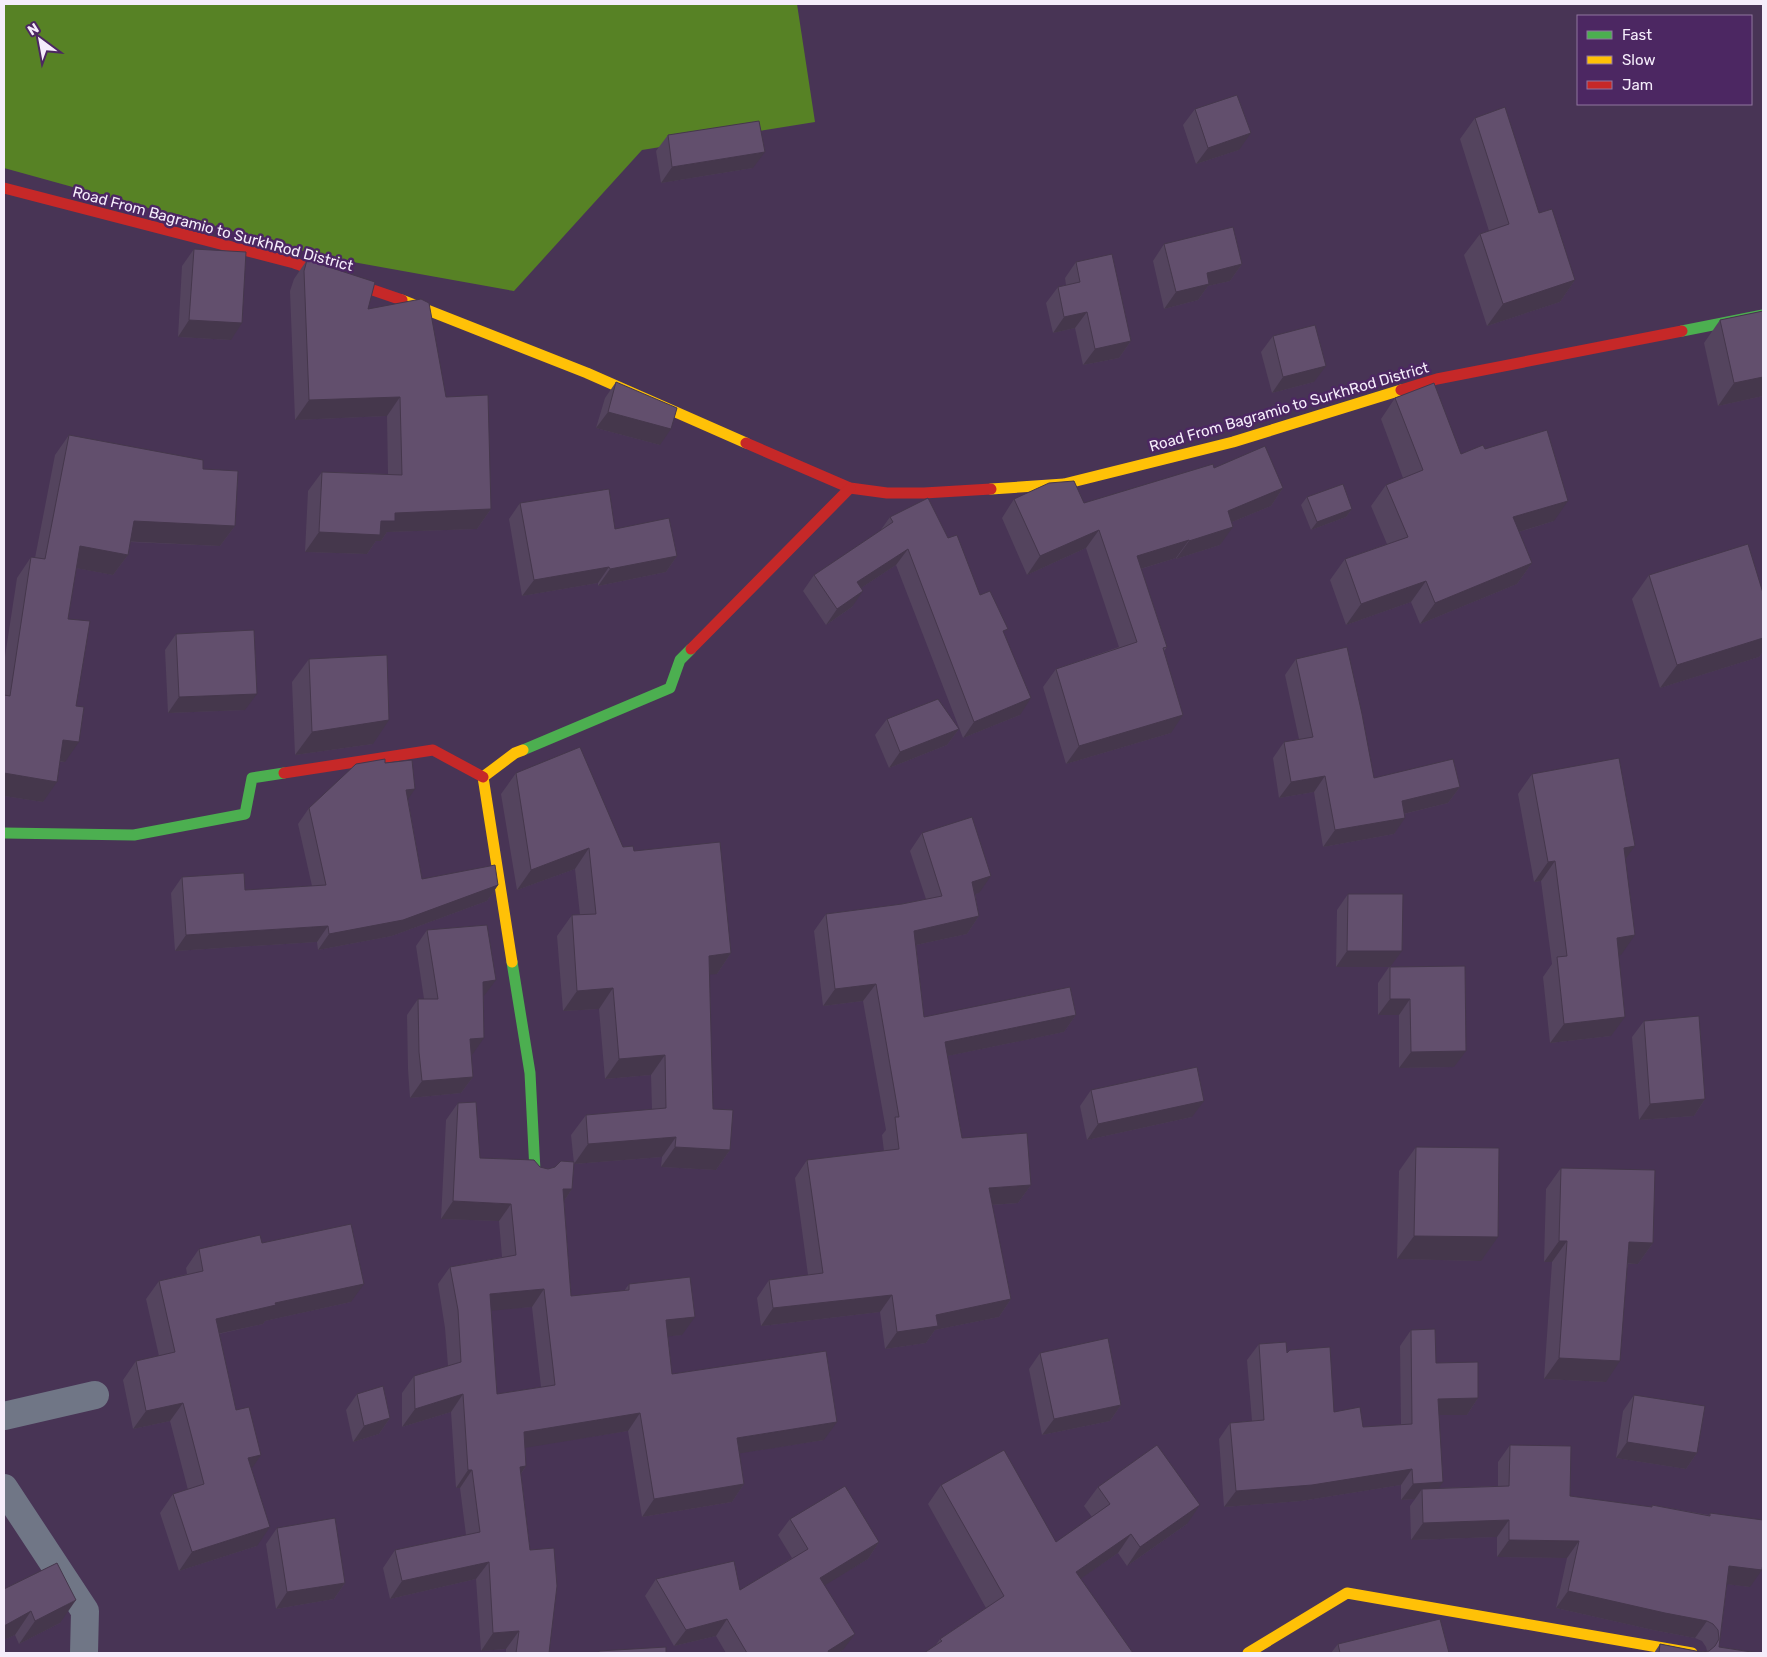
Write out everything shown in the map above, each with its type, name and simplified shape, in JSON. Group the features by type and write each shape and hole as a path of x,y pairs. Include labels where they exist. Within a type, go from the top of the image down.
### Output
{"street":[{"name":"Road From Bagramio to SurkhRod District","path":"4,188 294,263 385,293 587,373 850,488 886,493 1064,484 1233,442 1437,379 1763,315"},
{"path":"483,777 515,753 670,688 680,660 850,488"},
{"path":"4,833 134,835 245,814 252,778 433,750 483,777"},
{"path":"483,777 530,1073 535,1171"},
{"path":"4,1416 95,1395"},
{"path":"4,1488 85,1611 84,1653"},
{"path":"1248,1653 1347,1593 1692,1653"}],"shaded area":[{"path":"4,4 797,4 815,122 642,150 514,291 325,257 4,168"}],"building":[{"path":"1237,95 1251,133 1208,148 1195,109"},
{"path":"1505,107 1539,213 1552,209 1575,280 1503,304 1480,234 1509,224 1475,118"},
{"path":"759,121 765,152 672,167 668,135"},
{"path":"1233,227 1242,264 1207,273 1209,284 1176,292 1164,244"},
{"path":"194,249 246,252 242,323 189,320"},
{"path":"1112,254 1131,341 1095,349 1087,312 1064,317 1058,287 1080,282 1076,262"},
{"path":"307,260 375,282 368,309 421,299 429,303 446,397 488,395 491,509 395,513 395,521 381,521 380,535 319,532 322,472 402,475 400,397 309,400 304,271"},
{"path":"1763,311 1763,377 1734,383 1720,320"},
{"path":"1315,325 1326,366 1283,377 1273,336"},
{"path":"616,382 677,408 671,429 608,412"},
{"path":"1434,383 1461,454 1483,445 1485,449 1547,430 1568,501 1513,517 1532,563 1435,603 1426,581 1361,604 1345,559 1408,537 1386,485 1423,470 1395,398"},
{"path":"69,435 203,460 203,469 238,471 235,526 134,521 128,555 80,546 68,619 90,621 76,706 84,707 79,742 63,740 57,782 4,773 4,695 10,696 31,557 45,559"},
{"path":"1265,446 1283,488 1228,511 1233,527 1137,556 1167,647 1163,648 1183,715 1079,746 1056,669 1137,642 1099,530 1040,556 1014,499 1049,483 1074,481 1084,503 1213,464 1214,468"},
{"path":"1343,484 1352,509 1317,522 1307,497"},
{"path":"609,489 615,529 669,518 677,556 610,569 609,567 534,580 520,503"},
{"path":"928,498 948,538 957,535 980,595 990,591 1008,629 1003,631 1031,698 974,722 908,549 857,582 863,591 837,609 814,575 893,522 890,517"},
{"path":"1748,544 1763,593 1763,638 1677,665 1649,575"},
{"path":"254,630 257,694 179,697 176,634"},
{"path":"1347,647 1374,778 1453,759 1460,787 1402,801 1405,818 1335,830 1325,776 1291,782 1284,742 1313,737 1296,659"},
{"path":"387,655 389,720 312,732 309,659"},
{"path":"938,699 959,729 900,752 887,719"},
{"path":"580,747 623,847 633,846 634,851 720,842 731,953 709,956 713,1109 733,1110 730,1150 675,1147 676,1137 588,1144 586,1115 666,1108 665,1055 619,1059 613,988 577,991 572,915 596,914 589,848 531,870 516,773"},
{"path":"1619,758 1635,846 1624,848 1635,935 1617,938 1625,1017 1564,1024 1557,957 1567,956 1555,861 1548,862 1532,774"},
{"path":"385,759 385,763 412,760 415,789 406,790 422,879 495,865 498,885 403,920 329,934 328,926 186,935 182,877 244,873 245,890 326,885 309,808 356,764"},
{"path":"972,817 991,876 972,882 979,916 914,931 924,1017 1070,987 1076,1015 945,1042 962,1138 1027,1133 1031,1185 989,1188 1011,1299 936,1315 938,1326 897,1332 892,1295 773,1308 769,1280 823,1273 807,1160 899,1149 895,1117 899,1117 876,984 835,989 826,914 902,904 942,896 922,833"},
{"path":"1348,894 1403,894 1402,951 1347,951"},
{"path":"487,925 496,980 483,982 484,1038 470,1039 473,1077 422,1081 419,1052 418,999 438,999 427,930"},
{"path":"1465,966 1466,1051 1411,1052 1410,999 1390,999 1390,967"},
{"path":"1699,1016 1705,1099 1650,1104 1644,1021"},
{"path":"1197,1067 1204,1101 1098,1124 1091,1090"},
{"path":"476,1102 480,1158 534,1160 540,1167 548,1169 555,1167 561,1161 574,1162 572,1189 563,1189 571,1296 629,1290 629,1284 690,1277 695,1317 666,1320 672,1374 826,1351 837,1422 737,1438 744,1484 654,1499 640,1413 524,1432 526,1466 520,1467 530,1550 554,1548 557,1586 549,1653 516,1653 519,1631 493,1633 489,1562 402,1581 395,1550 480,1532 472,1470 468,1470 463,1394 415,1409 414,1376 461,1362 458,1310 450,1267 516,1255 511,1204 453,1201 458,1103","holes":["544,1289 555,1385 497,1394 490,1294"]},
{"path":"1416,1147 1499,1148 1498,1237 1414,1236"},
{"path":"1561,1168 1655,1170 1653,1243 1629,1242 1620,1361 1559,1358 1567,1241 1559,1241"},
{"path":"351,1224 364,1284 275,1303 276,1305 216,1319 236,1410 249,1407 261,1455 248,1458 270,1527 192,1552 173,1494 204,1484 183,1403 146,1411 136,1361 175,1352 159,1281 203,1271 199,1249 260,1235 262,1243"},
{"path":"1435,1329 1436,1363 1478,1362 1478,1398 1438,1399 1443,1482 1413,1484 1412,1469 1312,1485 1236,1491 1230,1423 1264,1420 1259,1344 1286,1342 1287,1353 1290,1350 1330,1347 1334,1412 1360,1407 1363,1427 1412,1424 1411,1330"},
{"path":"1108,1338 1121,1405 1054,1419 1040,1353"},
{"path":"383,1386 390,1418 364,1426 357,1394"},
{"path":"1634,1395 1705,1406 1697,1453 1627,1442"},
{"path":"1157,1445 1200,1505 1140,1547 1131,1534 1076,1572 1133,1653 924,1653 942,1641 940,1639 1004,1596 941,1485 1004,1450 1056,1542 1110,1504 1098,1487"},
{"path":"1510,1445 1571,1446 1570,1496 1652,1507 1652,1505 1710,1516 1710,1513 1763,1520 1762,1570 1729,1566 1719,1647 1758,1653 1659,1653 1660,1644 1701,1652 1709,1651 1719,1639 1718,1630 1707,1621 1568,1591 1579,1541 1509,1540 1509,1520 1423,1523 1422,1489 1509,1486"},
{"path":"845,1486 879,1542 820,1578 855,1634 828,1651 829,1653 747,1653 727,1619 686,1630 656,1579 734,1561 740,1590 808,1549 790,1519"},
{"path":"335,1518 345,1583 287,1592 277,1528"},
{"path":"57,1563 76,1600 35,1621 31,1611 4,1626 4,1589"},
{"path":"1440,1619 1449,1653 1340,1653 1338,1644"},
{"path":"666,1647 666,1653 599,1653 599,1651"}],"traffic: fast":[{"path":"1682,331 1763,315"},
{"path":"523,750 670,688 680,660 691,649"},
{"path":"4,833 134,835 245,814 252,778 284,773"},
{"path":"512,962 530,1073 535,1171"}],"traffic: slow":[{"path":"402,300 587,373 746,443"},
{"path":"991,489 1064,484 1233,442 1401,390"},
{"path":"512,962 483,777 515,753 523,750"},
{"path":"1248,1653 1347,1593 1692,1653"}],"traffic: jam":[{"path":"4,188 294,263 402,300"},
{"path":"1401,390 1437,379 1682,331"},
{"path":"746,443 850,488 887,493 991,489"},
{"path":"691,649 850,488"},
{"path":"284,773 433,750 483,777"}]}
